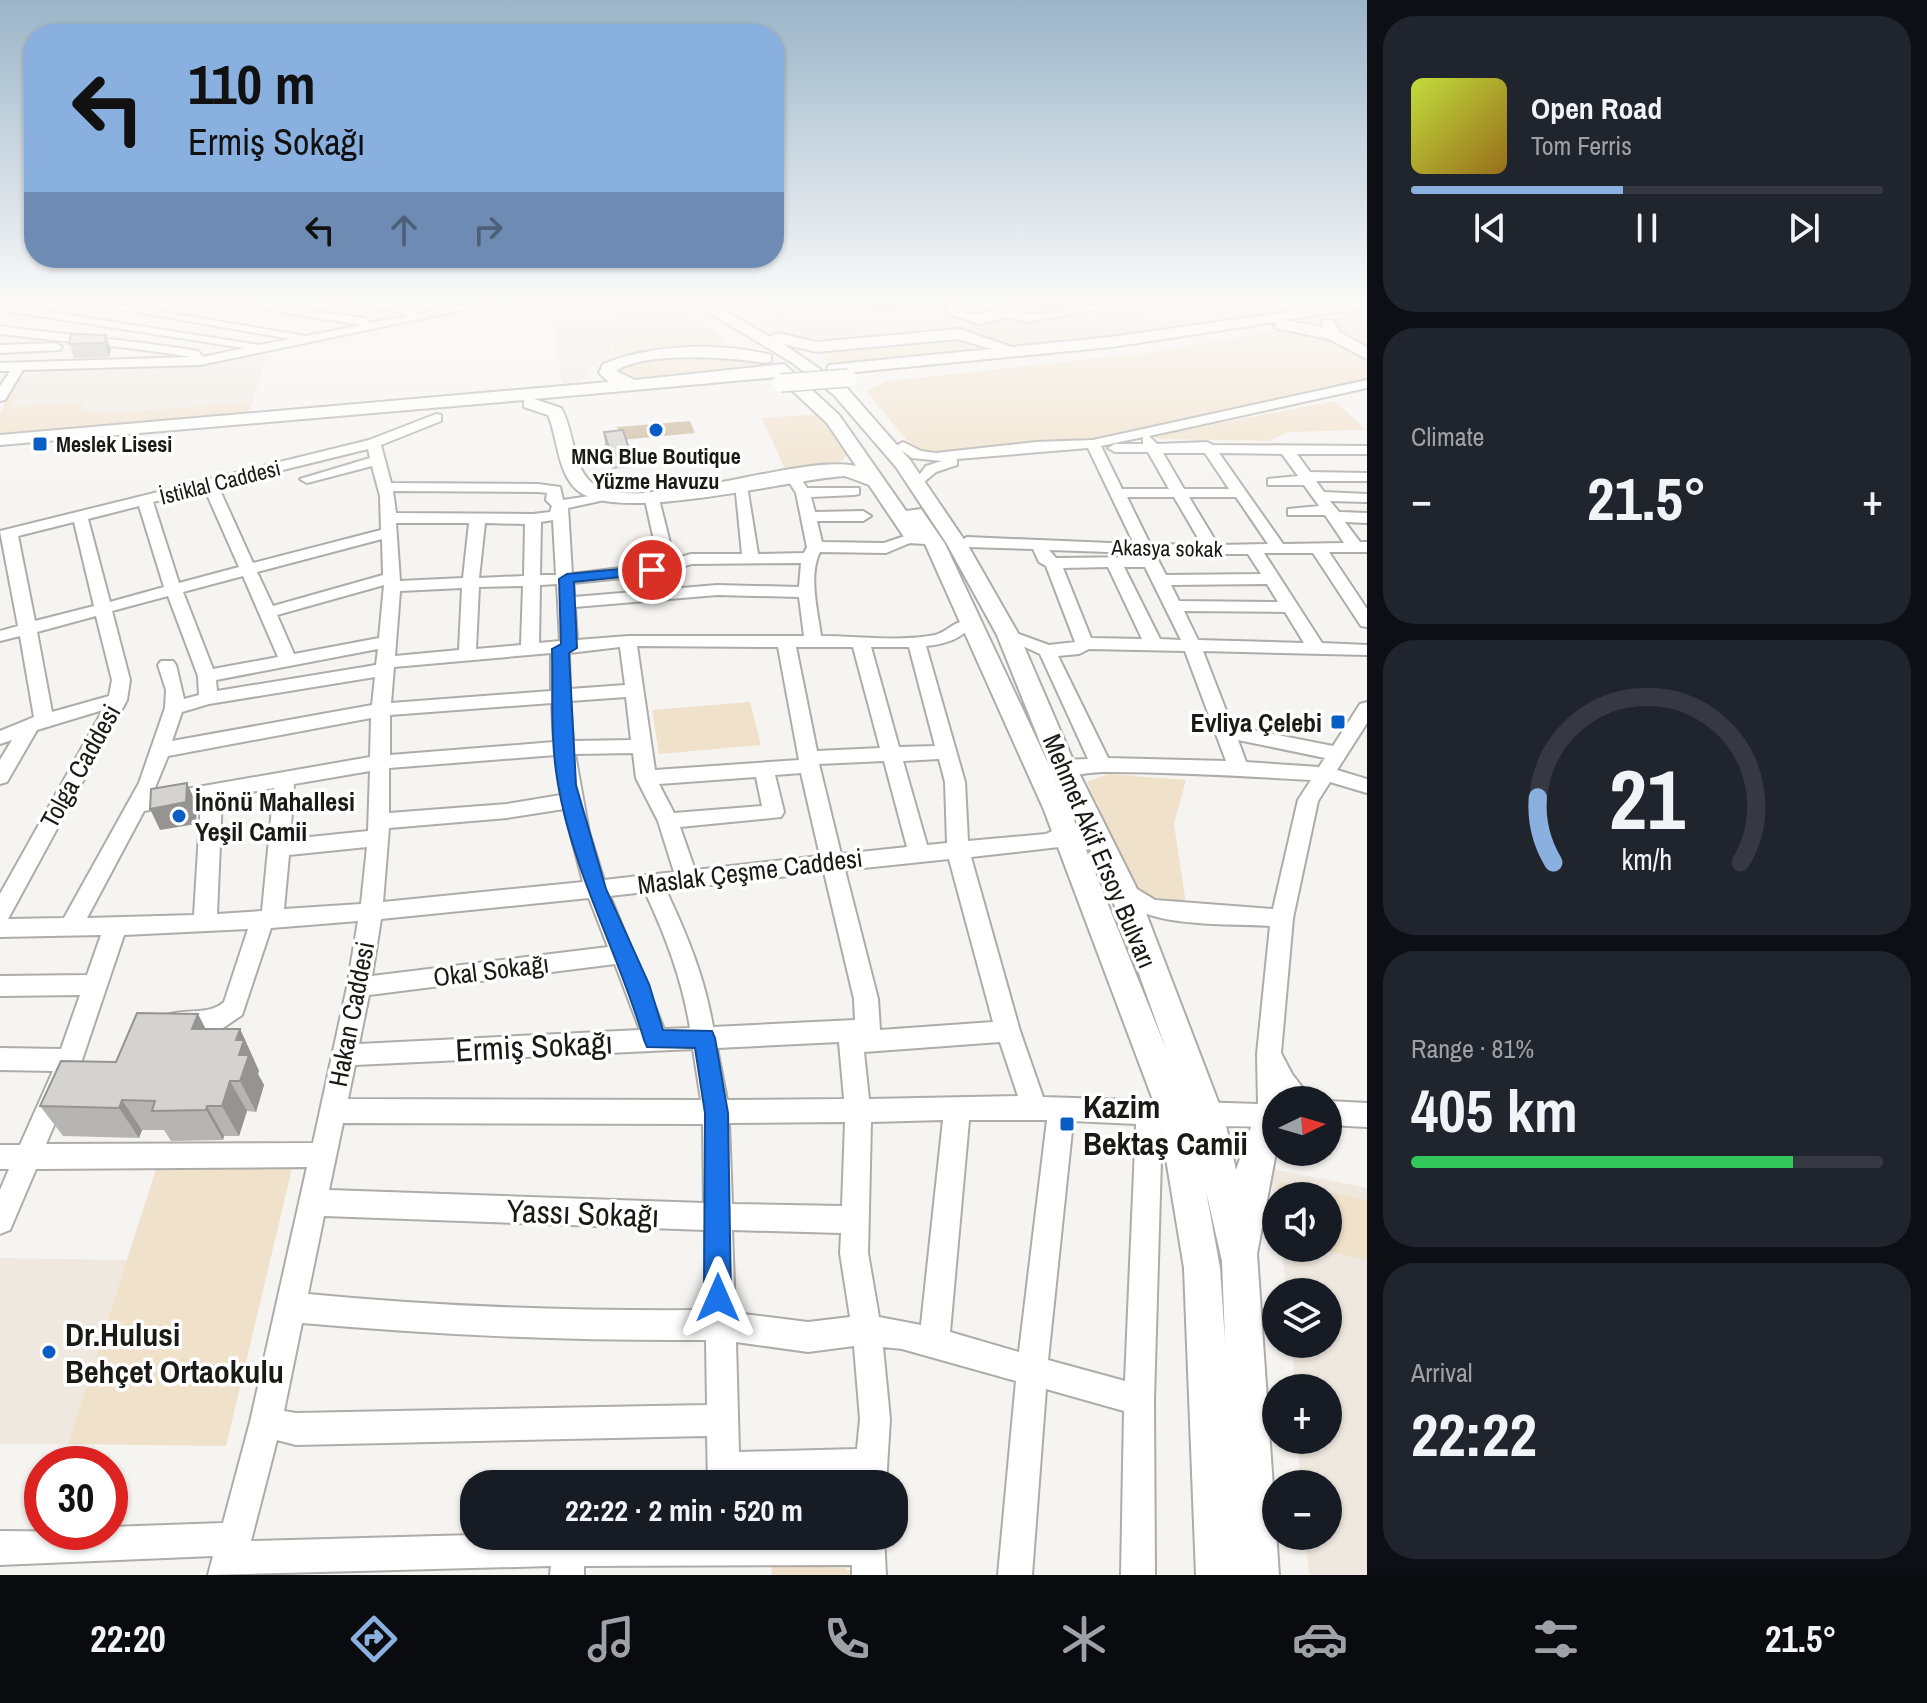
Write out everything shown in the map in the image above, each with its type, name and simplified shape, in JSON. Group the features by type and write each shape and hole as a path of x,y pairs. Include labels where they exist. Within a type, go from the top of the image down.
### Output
{"main road":[{"path":"566,391 584,384 593,374"},
{"path":"608,374 635,385"},
{"path":"785,374 815,399 858,452 914,538 963,626 991,663"},
{"name":"Mehmet Akif Ersoy Bulvarı","path":"799,374 855,426 935,544 991,663 1122,887 1177,1116 1202,1268 1218,1575"},
{"name":"Mehmet Akif Ersoy Bulvarı","path":"818,374 840,391 876,429 942,521 1008,635 1052,771 1066,832 1177,1116 1240,1261 1257,1575"},
{"path":"839,374 850,381 903,446 1003,597 1008,635"},
{"path":"850,381 883,374"},
{"path":"0,440 440,409 566,391 635,385 778,378 850,381 907,374"},
{"path":"487,402 530,403 778,378"},
{"path":"602,396 579,406 571,420 592,479 603,490 638,493 731,481 840,464 858,452"},
{"path":"530,403 555,412 582,485 592,493 604,496 798,485 843,470 860,472 879,483"},
{"path":"1240,1261 1252,1175 1262,1153"}],"street":[{"path":"0,397 14,374"},
{"path":"924,478 941,464 1094,446 1141,432 1367,384"},
{"name":"İstiklal Caddesi","path":"5,535 210,485 376,451 440,409"},
{"path":"1141,432 1213,550"},
{"path":"903,446 917,455 936,457 1036,446 1367,450"},
{"path":"1094,446 1192,645 1239,769"},
{"path":"1207,446 1280,550"},
{"path":"1285,447 1361,547"},
{"path":"1346,448 1366,479"},
{"path":"307,479 376,451"},
{"name":"Hakan Caddesi","path":"229,1557 266,1422 359,987 371,911 378,830 381,710 392,582 390,525 376,451"},
{"path":"1273,482 1309,478 1366,479"},
{"path":"210,485 288,659"},
{"path":"813,639 807,592 812,552 809,517 798,485 854,491"},
{"path":"740,486 751,559"},
{"path":"385,487 538,488 555,490 553,500 560,505 604,496"},
{"path":"1119,493 1239,493"},
{"path":"651,495 668,566"},
{"path":"1322,496 1367,498"},
{"path":"145,501 173,589 207,676 208,698"},
{"path":"0,636 249,569 390,525 478,518 533,519 557,515 560,505"},
{"path":"560,505 567,579 560,696 563,748 571,801 596,889 638,984 655,1040"},
{"path":"1293,512 1367,518"},
{"path":"809,517 863,516"},
{"name":"Tolga Caddesi","path":"0,914 118,700 121,680 80,517"},
{"path":"467,656 473,543 478,518"},
{"path":"530,650 533,519"},
{"path":"0,777 37,723 26,629 5,535"},
{"path":"269,612 392,582 532,582 668,566 691,559 751,559 886,548 914,538"},
{"name":"Akasya sokak","path":"967,542 1039,545 1149,556 1213,550 1361,547"},
{"path":"1039,545 1045,559 1053,563 1114,563 1149,556"},
{"path":"1318,548 1367,622"},
{"path":"1254,550 1316,648"},
{"path":"1053,563 1084,643"},
{"path":"1114,563 1154,645"},
{"path":"1160,580 1272,579"},
{"path":"567,603 717,590 807,592"},
{"path":"1173,606 1289,607"},
{"path":"207,676 288,659 467,656 628,641 813,639 861,643 916,642 943,639 963,626"},
{"path":"1008,635 1047,651 1079,649 1084,643"},
{"path":"628,641 646,778 668,821 687,880"},
{"path":"786,641 810,762 866,999 860,1036 853,1220 854,1253 867,1330 875,1419 870,1470"},
{"path":"916,642 955,782 958,849 1008,1031 1048,1111 1015,1575"},
{"path":"861,643 919,853"},
{"path":"1084,643 1367,650"},
{"path":"1047,651 1101,765"},
{"path":"174,708 387,657"},
{"path":"71,927 139,805 162,750 174,708 175,690 167,665"},
{"path":"162,750 381,710 635,690"},
{"path":"0,738 37,723 118,700"},
{"path":"1276,1086 1269,1054 1282,918 1308,800 1367,708"},
{"path":"1225,731 1339,754"},
{"path":"139,805 381,762 563,748 640,746"},
{"path":"646,778 947,752"},
{"path":"1052,771 1101,765 1239,769 1326,774 1367,786"},
{"path":"668,821 774,812 764,770"},
{"path":"1281,773 1301,785 1308,800"},
{"path":"148,1023 220,1020 234,1008 267,920 279,848 285,779"},
{"path":"205,922 212,793"},
{"path":"279,848 571,801"},
{"name":"Maslak Çeşme Caddesi","path":"0,928 115,927 267,920 371,911 687,880 832,860 1057,840 1066,832"},
{"path":"652,883 690,974 716,1113 718,1325 724,1470"},
{"path":"1122,887 1140,904 1154,909 1282,918"},
{"path":"1,1217 70,1060 115,927"},
{"name":"Okal Sokağı","path":"359,987 623,954"},
{"path":"0,986 97,985"},
{"name":"Ermiş Sokağı","path":"344,1055 704,1038 1008,1031"},
{"path":"0,1059 70,1060"},
{"path":"332,1111 716,1113 957,1110 1177,1116 1262,1111"},
{"path":"934,1342 957,1110"},
{"path":"1342,1113 1367,1115"},
{"path":"1138,1575 1139,1400 1177,1116"},
{"path":"0,1157 322,1155"},
{"name":"Yassı Sokağı","path":"312,1202 853,1220"},
{"path":"289,1307 453,1322 718,1325 808,1337 867,1330 934,1342 1139,1400"},
{"path":"266,1422 296,1429 724,1420"},
{"path":"0,1548 229,1557 568,1562 668,1550"},
{"path":"825,1550 868,1553"}],"shaded area":[{"path":"25,374 261,374 250,410 0,436 0,412"},
{"path":"561,374 589,374 589,377 563,386"},
{"path":"616,374 695,374 632,379"},
{"path":"948,374 1367,374 1367,381 1106,439 934,455 915,450 866,391 888,381"},
{"path":"12,391 20,391 11,407 84,402 81,408 97,414 253,402 246,414 0,436 0,412"},
{"path":"1335,401 1366,430 1288,432 1269,441 1157,439 1153,436"},
{"path":"822,414 850,451 842,461 785,469 762,418"},
{"name":"MNG Blue Boutique Yüzme Havuzu","path":"690,421 695,433 621,440 617,427"},
{"path":"750,702 761,745 659,754 652,710"},
{"path":"1108,774 1186,780 1174,824 1186,904 1142,903 1087,782"},
{"path":"295,1156 226,1446 68,1444 157,1166"},
{"path":"1269,1168 1338,1182 1271,1182"},
{"path":"1342,1183 1367,1188 1367,1575 1309,1575 1306,1550 1342,1550 1342,1470 1299,1470 1299,1454 1342,1454 1342,1374 1294,1374 1293,1358 1342,1358 1342,1278 1285,1278 1283,1262 1342,1262"},
{"path":"1342,1195 1367,1200 1367,1260 1342,1254"},
{"name":"Dr.Hulusi Behçet Ortaokulu","path":"0,1258 127,1260 68,1444 0,1444"},
{"path":"771,1565 845,1568 856,1575 772,1575"}],"building":[{"path":"623,430 630,452 611,454 604,432"},
{"path":"187,783 186,802 150,809 151,789"},
{"path":"137,1013 198,1014 192,1029 240,1029 236,1040 244,1040 239,1055 249,1055 240,1081 230,1081 222,1106 207,1106 206,1110 152,1111 155,1101 122,1100 119,1108 40,1106 61,1061 116,1062"}],"place":[{"name":"MNG Blue Boutique Yüzme Havuzu","path":"656,430"},
{"name":"Meslek Lisesi","path":"40,444"},
{"name":"Evliya Çelebi","path":"1338,722"},
{"name":"İnönü Mahallesi Yeşil Camii","path":"179,816"},
{"name":"Kazim Bektaş Camii","path":"1067,1124"},
{"name":"Dr.Hulusi Behçet Ortaokulu","path":"49,1352"}],"route":[{"path":"652,570 567,579 569,648 560,649 563,748 567,785 596,889 638,984 655,1040 704,1038 716,1113 718,1298"}]}
